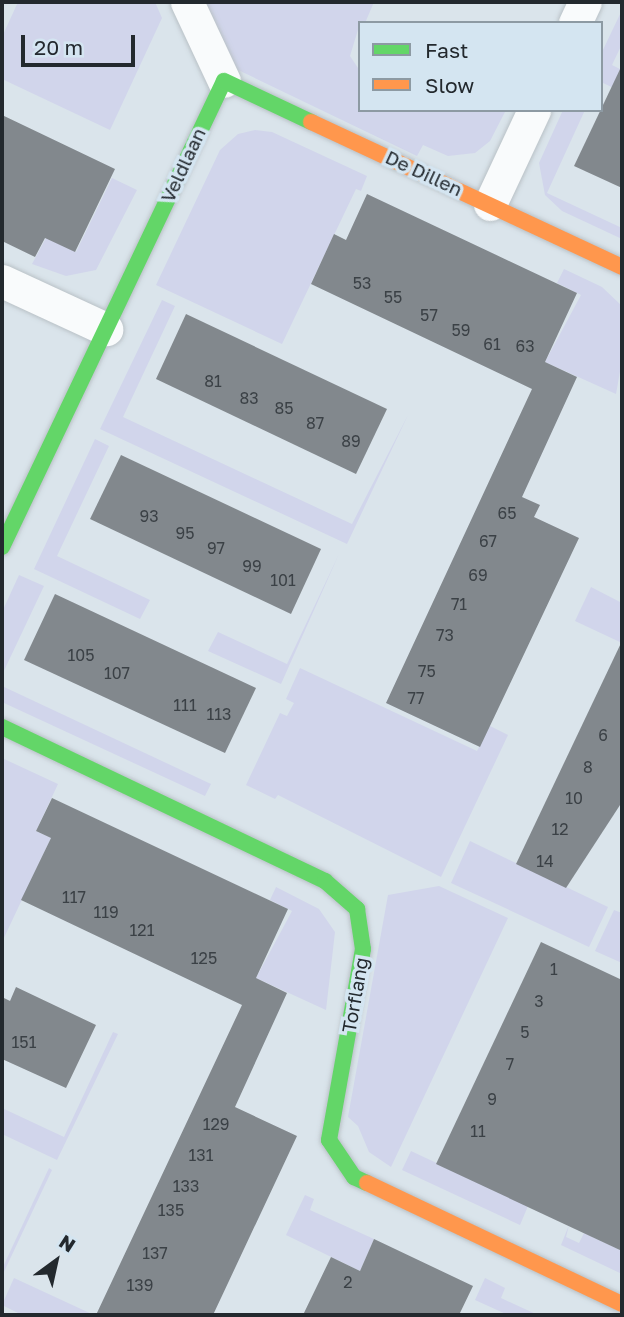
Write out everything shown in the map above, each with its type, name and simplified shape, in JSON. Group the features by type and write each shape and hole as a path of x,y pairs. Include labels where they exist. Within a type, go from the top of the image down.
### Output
{"street":[{"path":"187,2 223,81"},
{"path":"576,21 585,2"},
{"name":"De Dillen","path":"223,81 622,267"},
{"name":"Veldlaan","path":"2,547 223,81"},
{"path":"490,204 533,112"},
{"path":"2,281 106,329"},
{"name":"Torflang","path":"2,727 325,881 358,909 363,949 329,1140 354,1177 622,1304"}],"shaded area":[{"path":"18,2 155,2 162,18 110,130 2,79 2,37"},
{"path":"203,2 374,2 366,21 358,21 350,56 358,68 358,112 505,112 490,141 475,153 448,156 423,145 417,156 236,69"},
{"path":"622,10 622,44 612,65 622,70 622,92 603,83 603,50"},
{"path":"562,112 584,112 547,193 622,228 622,239 562,211 545,195 539,163"},
{"path":"255,130 272,132 367,176 361,191 356,189 282,344 156,285 220,150 238,134"},
{"path":"112,178 137,190 96,270 66,276 32,264 46,238 76,252"},
{"path":"564,269 602,287 622,306 622,360 616,394 545,362 581,295 557,283"},
{"path":"162,300 175,306 123,417 352,524 408,415 347,544 100,429"},
{"path":"95,439 109,446 57,556 150,600 140,619 34,569"},
{"path":"339,554 281,684 208,651 218,632 287,664"},
{"path":"19,575 44,586 2,675 2,612"},
{"path":"591,587 622,603 622,643 575,621"},
{"path":"300,668 477,751 490,726 508,735 441,877 278,795 275,799 246,785 280,713 287,716 294,703 286,699"},
{"path":"2,686 211,784 205,796 4,703"},
{"path":"2,758 58,784 36,831 51,838 2,942"},
{"path":"470,841 608,907 589,947 451,883"},
{"path":"439,886 508,918 391,1167 369,1152 358,1126 348,1117 388,895"},
{"path":"276,887 319,909 335,932 326,1010 256,978 292,911 270,900"},
{"path":"614,910 622,913 622,963 595,951"},
{"path":"113,1032 118,1034 57,1160 2,1134 2,1108 64,1137"},
{"path":"411,1151 528,1206 520,1225 402,1170"},
{"path":"49,1168 52,1170 2,1276 2,1269"},
{"path":"305,1195 314,1199 310,1210 374,1239 360,1271 286,1235"},
{"path":"569,1225 566,1237 579,1243 584,1233 622,1251 622,1274 561,1245"},
{"path":"14,1278 94,1315 22,1315 2,1305"},
{"path":"485,1278 505,1288 501,1298 538,1315 508,1315 475,1300"}],"building":[{"path":"622,65 622,188 574,166 600,112 603,112 603,105"},
{"path":"2,115 115,169 75,252 45,238 35,257 2,241"},
{"path":"367,194 577,293 545,362 577,377 522,497 540,505 534,517 579,538 480,747 386,703 532,389 311,284 334,234 346,240"},
{"path":"186,314 387,409 356,474 156,379"},
{"path":"121,455 321,549 291,614 90,519"},
{"path":"55,594 256,688 225,753 24,660"},
{"path":"622,641 622,802 566,888 516,864"},
{"path":"52,798 288,909 256,978 287,993 235,1107 297,1136 213,1315 96,1315 242,1005 21,900 51,838 36,831"},
{"path":"541,942 622,980 622,1251 436,1164"},
{"path":"16,987 96,1025 66,1088 2,1059 2,997 10,1001"},
{"path":"374,1239 473,1286 459,1315 303,1315 331,1257 360,1271"}],"traffic: fast":[{"path":"2,547 224,81 311,122"},
{"path":"2,727 325,881 357,909 363,949 329,1140 354,1177 367,1183"}],"traffic: slow":[{"path":"311,122 622,267"},
{"path":"367,1183 622,1304"}]}
